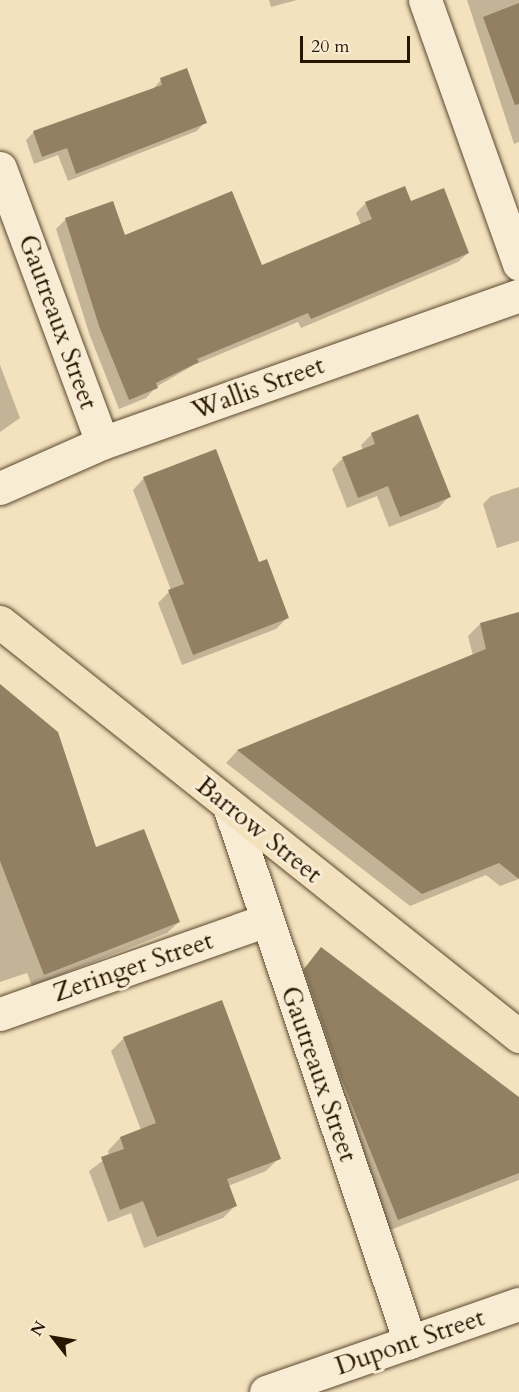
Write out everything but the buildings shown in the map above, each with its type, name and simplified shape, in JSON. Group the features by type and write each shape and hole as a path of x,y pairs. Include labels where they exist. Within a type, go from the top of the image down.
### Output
{"main road":[{"name":"Barrow Street","path":"0,622 519,1036"}],"street":[{"path":"425,0 519,264"},
{"name":"Gautreaux Street","path":"0,168 102,443"},
{"name":"Wallis Street","path":"0,488 102,443 519,295"},
{"name":"Gautreaux Street","path":"229,806 410,1342"},
{"name":"Zeringer Street","path":"0,1014 267,920"},
{"name":"Dupont Street","path":"266,1392 519,1304"}]}
